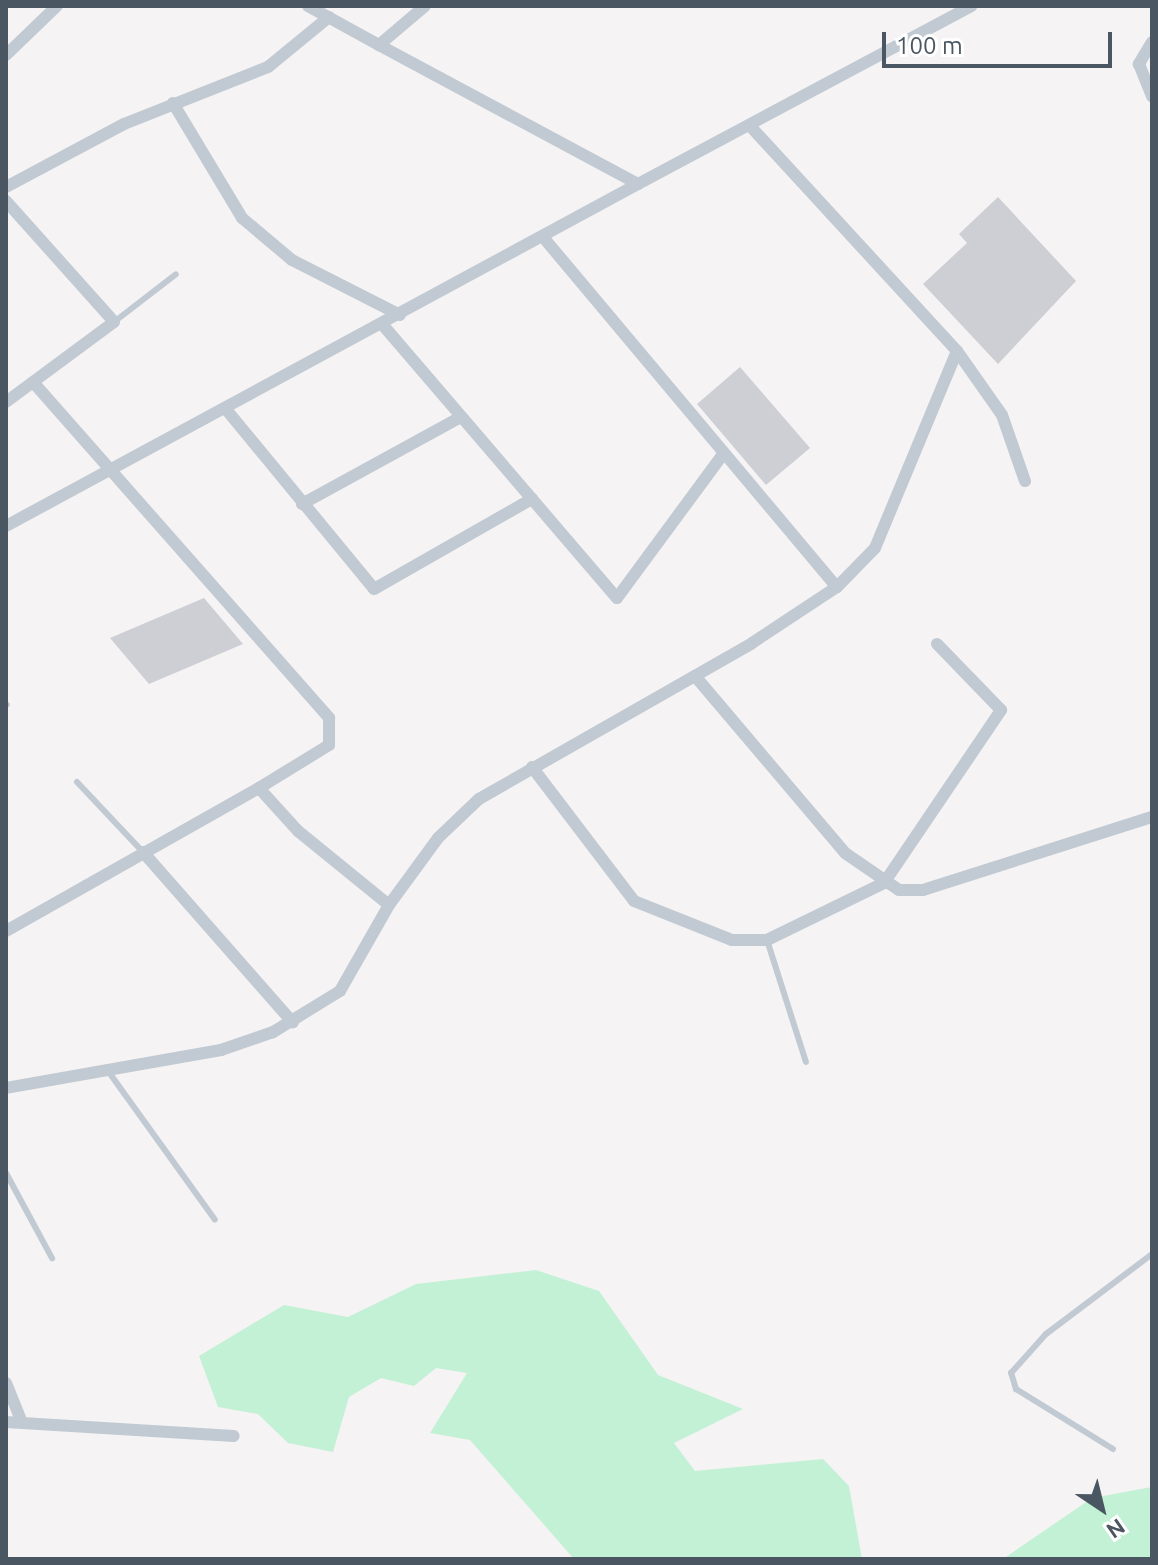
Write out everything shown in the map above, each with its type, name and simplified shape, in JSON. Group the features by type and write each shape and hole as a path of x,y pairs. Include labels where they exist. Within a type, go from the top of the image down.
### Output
{"street":[{"path":"6,35 10,51 57,6"},
{"path":"308,6 638,184"},
{"path":"379,45 425,6"},
{"path":"6,526 972,6"},
{"path":"6,187 173,103 268,67 329,17"},
{"path":"1152,42 1139,64 1152,97"},
{"path":"173,103 242,218 292,260 400,315"},
{"path":"750,126 957,351 1002,415 1025,481"},
{"path":"6,201 114,322 6,402"},
{"path":"543,237 837,587"},
{"path":"382,324 617,598 723,454"},
{"path":"6,1088 221,1050 293,1023 340,991 389,905 455,819 532,767 695,676 837,587 875,548 957,351"},
{"path":"6,931 323,750 332,725 33,382"},
{"path":"225,408 374,589 532,499"},
{"path":"302,504 461,417"},
{"path":"532,767 634,901 732,940 767,940 884,883 1001,710 937,644"},
{"path":"695,676 833,840 884,883 923,890 1152,817"},
{"path":"259,788 298,831 389,905"},
{"path":"143,852 293,1023"},
{"path":"6,1383 20,1418"},
{"path":"6,1422 20,1418 186,1438 234,1436"}],"lane":[{"path":"114,322 176,274"},
{"path":"77,782 143,852"},
{"path":"767,940 806,1062"},
{"path":"108,1071 215,1220"},
{"path":"6,1173 52,1258"},
{"path":"1113,1449 1016,1389 1011,1373 1046,1334 1152,1254"}],"green space":[{"path":"536,1270 599,1291 658,1375 743,1409 674,1443 695,1471 823,1459 849,1486 862,1559 574,1559 470,1440 430,1433 467,1373 436,1368 414,1386 381,1378 349,1397 333,1452 288,1443 258,1414 218,1407 199,1356 284,1305 348,1317 416,1284"},
{"path":"1152,1487 1152,1559 1003,1559 1092,1498"}],"building":[{"path":"998,197 1076,281 998,364 923,284 967,243 959,234"},
{"path":"740,367 810,448 766,485 697,404"},
{"path":"204,598 243,644 149,684 110,638"}]}
